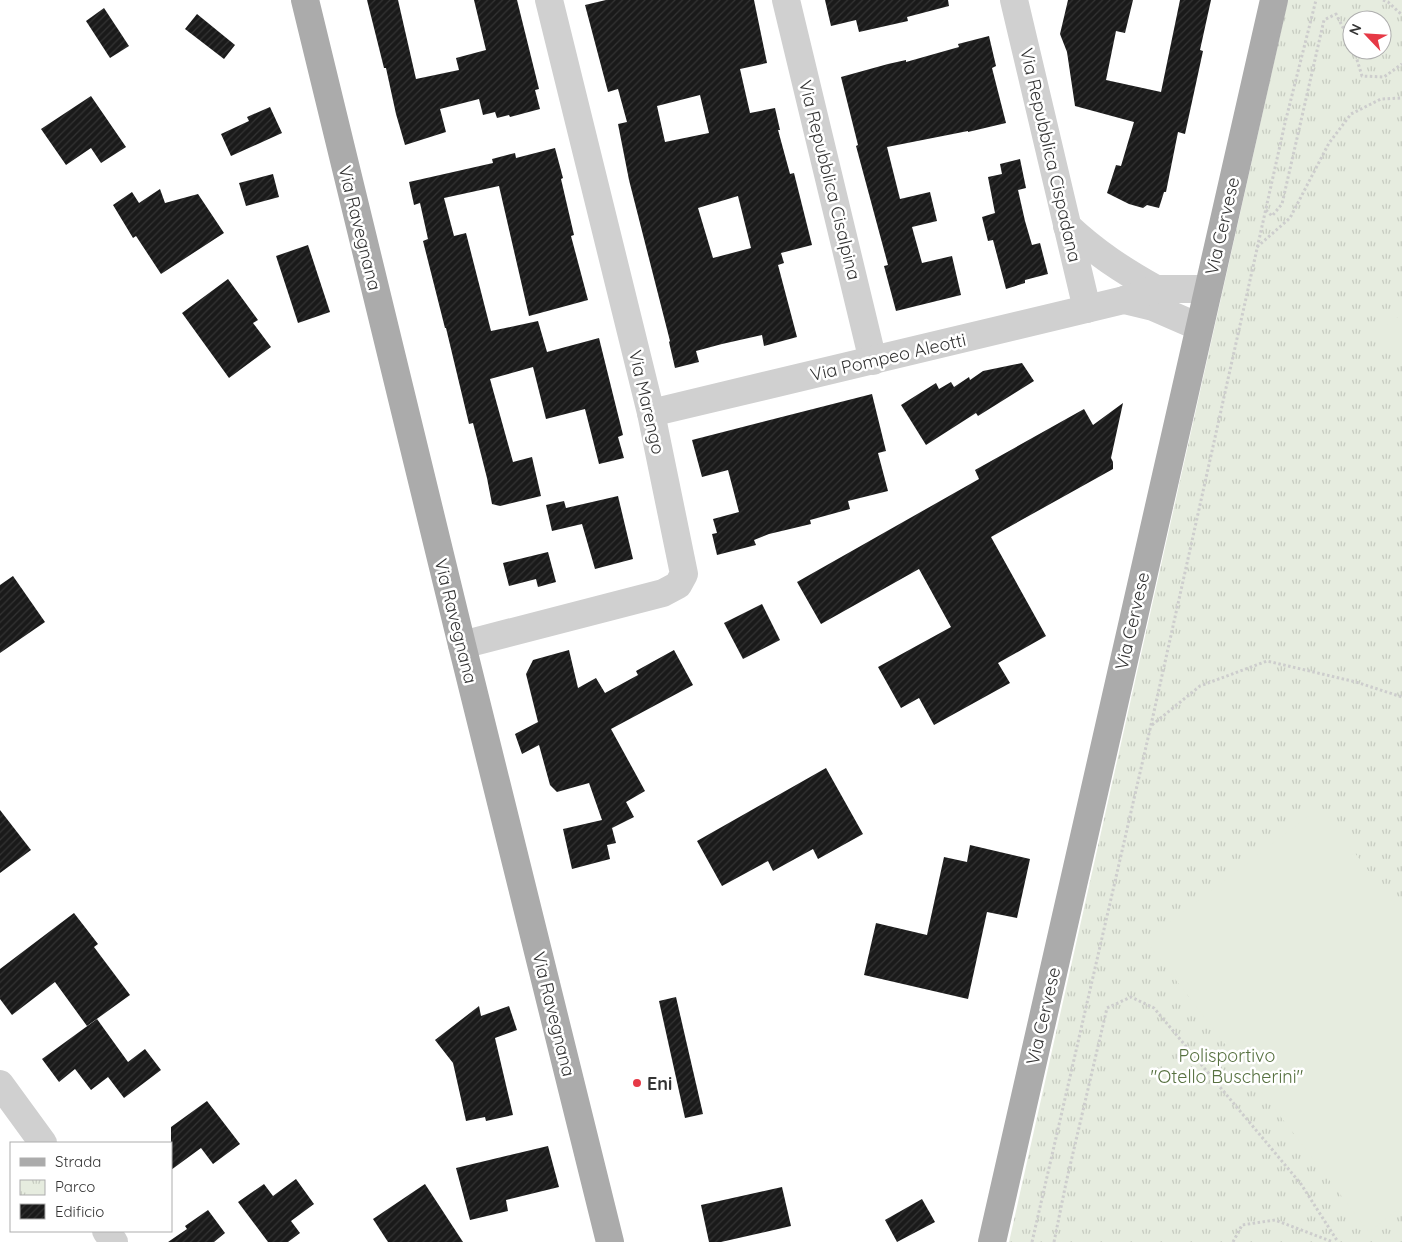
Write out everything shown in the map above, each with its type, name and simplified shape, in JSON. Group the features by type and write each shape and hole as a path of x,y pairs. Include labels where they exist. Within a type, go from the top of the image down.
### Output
{"main road":[{"name":"Via Ravegnana","path":"305,0 610,1242"},
{"name":"Via Cervese","path":"992,1242 1274,0"}],"street":[{"name":"Via Marengo","path":"462,645 663,594 678,585 684,574 651,414 549,0"},
{"name":"Via Repubblica Cisalpina","path":"786,0 873,361"},
{"name":"Via Repubblica Cispadana","path":"1014,0 1087,309"},
{"path":"1067,226 1088,246 1113,265 1156,289 1208,289"},
{"name":"Via Pompeo Aleotti","path":"651,414 1124,300 1156,289"},
{"path":"1124,300 1153,307 1199,327"},
{"path":"0,1084 42,1142"}],"path":[{"path":"1032,1242 1151,725 1285,123 1316,0"},
{"path":"1383,0 1388,2 1402,15"},
{"path":"1266,210 1272,216 1282,204 1324,20 1336,14 1342,26"},
{"path":"1357,60 1362,76 1384,77 1402,64"},
{"path":"1257,247 1290,218 1329,142 1351,114 1381,99 1402,98"},
{"path":"1151,725 1200,686 1267,660 1356,682 1402,697"},
{"path":"1054,1242 1107,1008 1131,997 1154,1008 1301,1184 1338,1242"},
{"path":"1233,1242 1242,1225 1275,1220 1333,1242"}],"green space":[{"name":"Polisportivo \"Otello Buscherini\"","path":"1288,0 1402,0 1402,1242 1009,1242"},
{"path":"1402,314 1402,365 1377,332"},
{"path":"1320,807 1402,915 1402,1206 1369,1232 1146,941"}],"building":[{"path":"367,0 398,0 416,79 459,70 456,58 486,50 474,0 517,0 539,89 535,90 540,109 510,117 509,115 497,118 495,112 483,115 479,99 440,109 446,132 405,145"},
{"path":"606,0 754,0 767,63 740,69 750,113 775,108 780,130 778,130 790,174 794,173 812,245 781,253 784,263 778,265 797,337 764,346 762,335 722,344 696,351 699,362 675,368 670,341 629,180 618,124 627,122 618,89 608,92 585,5","holes":["700,95 709,133 665,142 657,106","738,196 751,248 713,258 698,208"]},
{"path":"825,0 948,0 949,6 907,17 908,21 859,32 856,20 831,26"},
{"path":"1068,0 1133,0 1125,33 1116,31 1106,80 1161,92 1180,0 1211,0 1200,50 1203,51 1185,134 1178,132 1166,192 1164,192 1159,208 1147,205 1143,208 1129,204 1107,193 1116,165 1121,166 1134,122 1075,106 1067,52 1060,34"},
{"path":"104,8 129,46 110,58 86,21"},
{"path":"197,14 235,45 224,59 185,29"},
{"path":"989,36 996,66 992,68 1006,123 887,147 900,199 930,192 937,221 912,227 922,263 952,256 961,295 896,311 884,266 888,265 856,146 858,145 841,77 888,64 906,60 906,62 959,47 958,44"},
{"path":"91,96 126,147 101,163 91,148 66,165 41,129"},
{"path":"270,107 282,133 231,156 221,134 249,121 247,117"},
{"path":"555,148 574,235 571,236 588,300 529,316 499,186 444,198 454,236 466,233 491,331 538,321 547,352 599,338 623,435 618,437 624,458 599,464 585,409 546,419 533,367 490,379 513,462 532,457 541,496 500,506 492,504 473,423 469,424 423,241 428,239 420,203 414,205 409,182 493,163 492,159 515,153 516,158"},
{"path":"1020,159 1026,188 1018,190 1025,221 1032,245 1040,243 1048,274 1025,280 1025,283 1006,289 993,240 988,241 982,217 995,213 988,177 1002,174 1000,164"},
{"path":"273,174 279,197 246,206 239,183"},
{"path":"160,189 165,203 198,194 224,233 161,274 136,236 133,238 113,205 132,192 139,203"},
{"path":"308,245 330,312 298,323 276,256"},
{"path":"228,279 258,320 253,323 271,347 229,378 182,313"},
{"path":"1022,363 1034,381 978,416 976,413 926,445 901,405 936,383 939,389 951,382 954,387 969,377 970,380 983,371"},
{"path":"872,394 886,451 878,453 888,491 848,501 850,509 810,520 811,524 769,534 754,540 756,545 717,555 712,534 717,533 713,519 739,512 728,470 702,477 692,440"},
{"path":"1123,403 1111,458 1113,469 991,537 1046,636 998,663 1010,683 934,725 919,698 901,708 878,667 951,627 919,569 821,624 797,582 979,479 975,470 1084,409 1093,425"},
{"path":"618,496 633,559 595,569 582,524 552,531 546,505 564,501 566,508"},
{"path":"548,552 556,582 538,587 536,579 509,586 503,563"},
{"path":"13,576 45,622 0,653 0,585"},
{"path":"762,604 780,640 743,659 724,623"},
{"path":"569,650 578,688 596,678 605,693 638,675 636,671 674,650 693,685 611,729 645,791 626,802 634,817 612,828 616,843 607,845 610,859 572,869 563,829 602,820 589,783 557,792 550,785 539,745 522,754 515,734 538,722 526,674 533,660"},
{"path":"826,768 863,834 818,859 813,849 773,871 768,861 722,886 697,841"},
{"path":"0,810 31,850 0,873"},
{"path":"970,845 1030,859 1017,918 987,912 968,999 864,975 876,923 927,935 944,857 967,862"},
{"path":"74,913 98,944 94,947 130,995 87,1026 55,982 12,1015 0,999 0,969"},
{"path":"676,997 703,1114 685,1118 659,1001"},
{"path":"479,1006 481,1016 509,1006 517,1030 495,1038 513,1115 486,1121 485,1117 466,1121 453,1063 435,1040"},
{"path":"97,1019 128,1062 145,1049 161,1070 124,1098 108,1077 91,1090 75,1069 59,1082 42,1059"},
{"path":"207,1101 240,1144 213,1164 201,1148 172,1169 171,1127"},
{"path":"548,1146 559,1187 506,1200 508,1211 470,1220 456,1168"},
{"path":"296,1179 314,1204 291,1221 300,1233 288,1242 268,1242 238,1202 264,1184 273,1196"},
{"path":"425,1184 463,1242 388,1242 373,1219"},
{"path":"782,1187 791,1226 721,1242 709,1242 701,1205"},
{"path":"922,1199 935,1222 897,1242 885,1220"},
{"path":"208,1210 225,1233 214,1242 168,1242 187,1229 185,1226"}],"place":[{"name":"Eni","path":"637,1083"}]}
